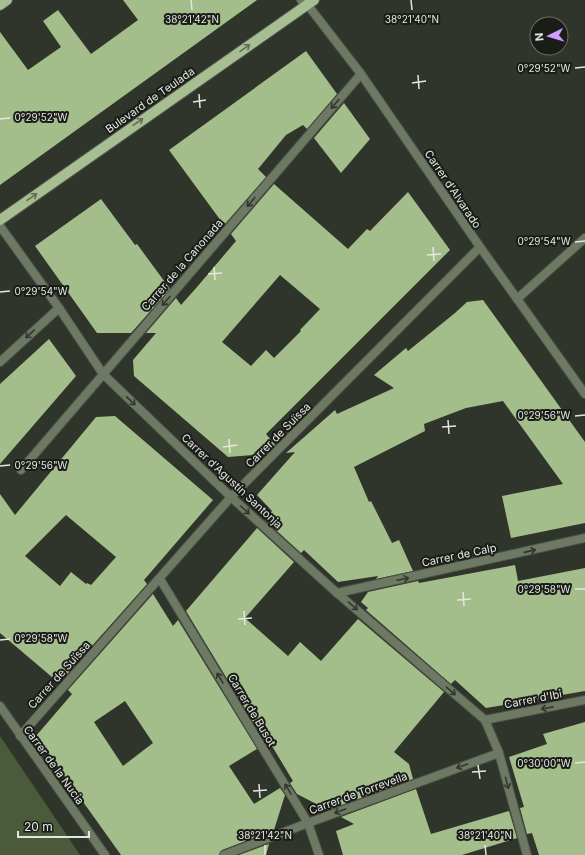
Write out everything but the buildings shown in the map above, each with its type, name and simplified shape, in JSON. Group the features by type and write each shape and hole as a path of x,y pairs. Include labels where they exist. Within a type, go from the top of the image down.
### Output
{"main road":[{"path":"0,5 7,0"},
{"name":"Bulevard de Teulada","path":"0,220 307,1"}],"street":[{"name":"Carrer d'Alvarado","path":"307,1 361,74 480,247 585,394"},
{"name":"Carrer de la Canonada","path":"21,470 361,74"},
{"name":"Carrer d'Agustín Santonja","path":"0,226 59,308 103,374 231,497 337,593 485,720"},
{"path":"517,299 585,238"},
{"name":"Carrer de Suïssa","path":"20,736 231,497 480,247"},
{"path":"0,362 59,308"},
{"name":"Carrer de Calp","path":"337,593 585,538"},
{"name":"Carrer de Busot","path":"160,579 308,823 319,855"},
{"name":"Carrer d'Ibi","path":"485,720 585,700"},
{"name":"Carrer de la Nucia","path":"0,706 105,855"},
{"path":"485,720 499,753 527,855"},
{"name":"Carrer de Torrevella","path":"224,855 499,753"}],"green space":[{"path":"0,736 80,855 0,855"}]}
